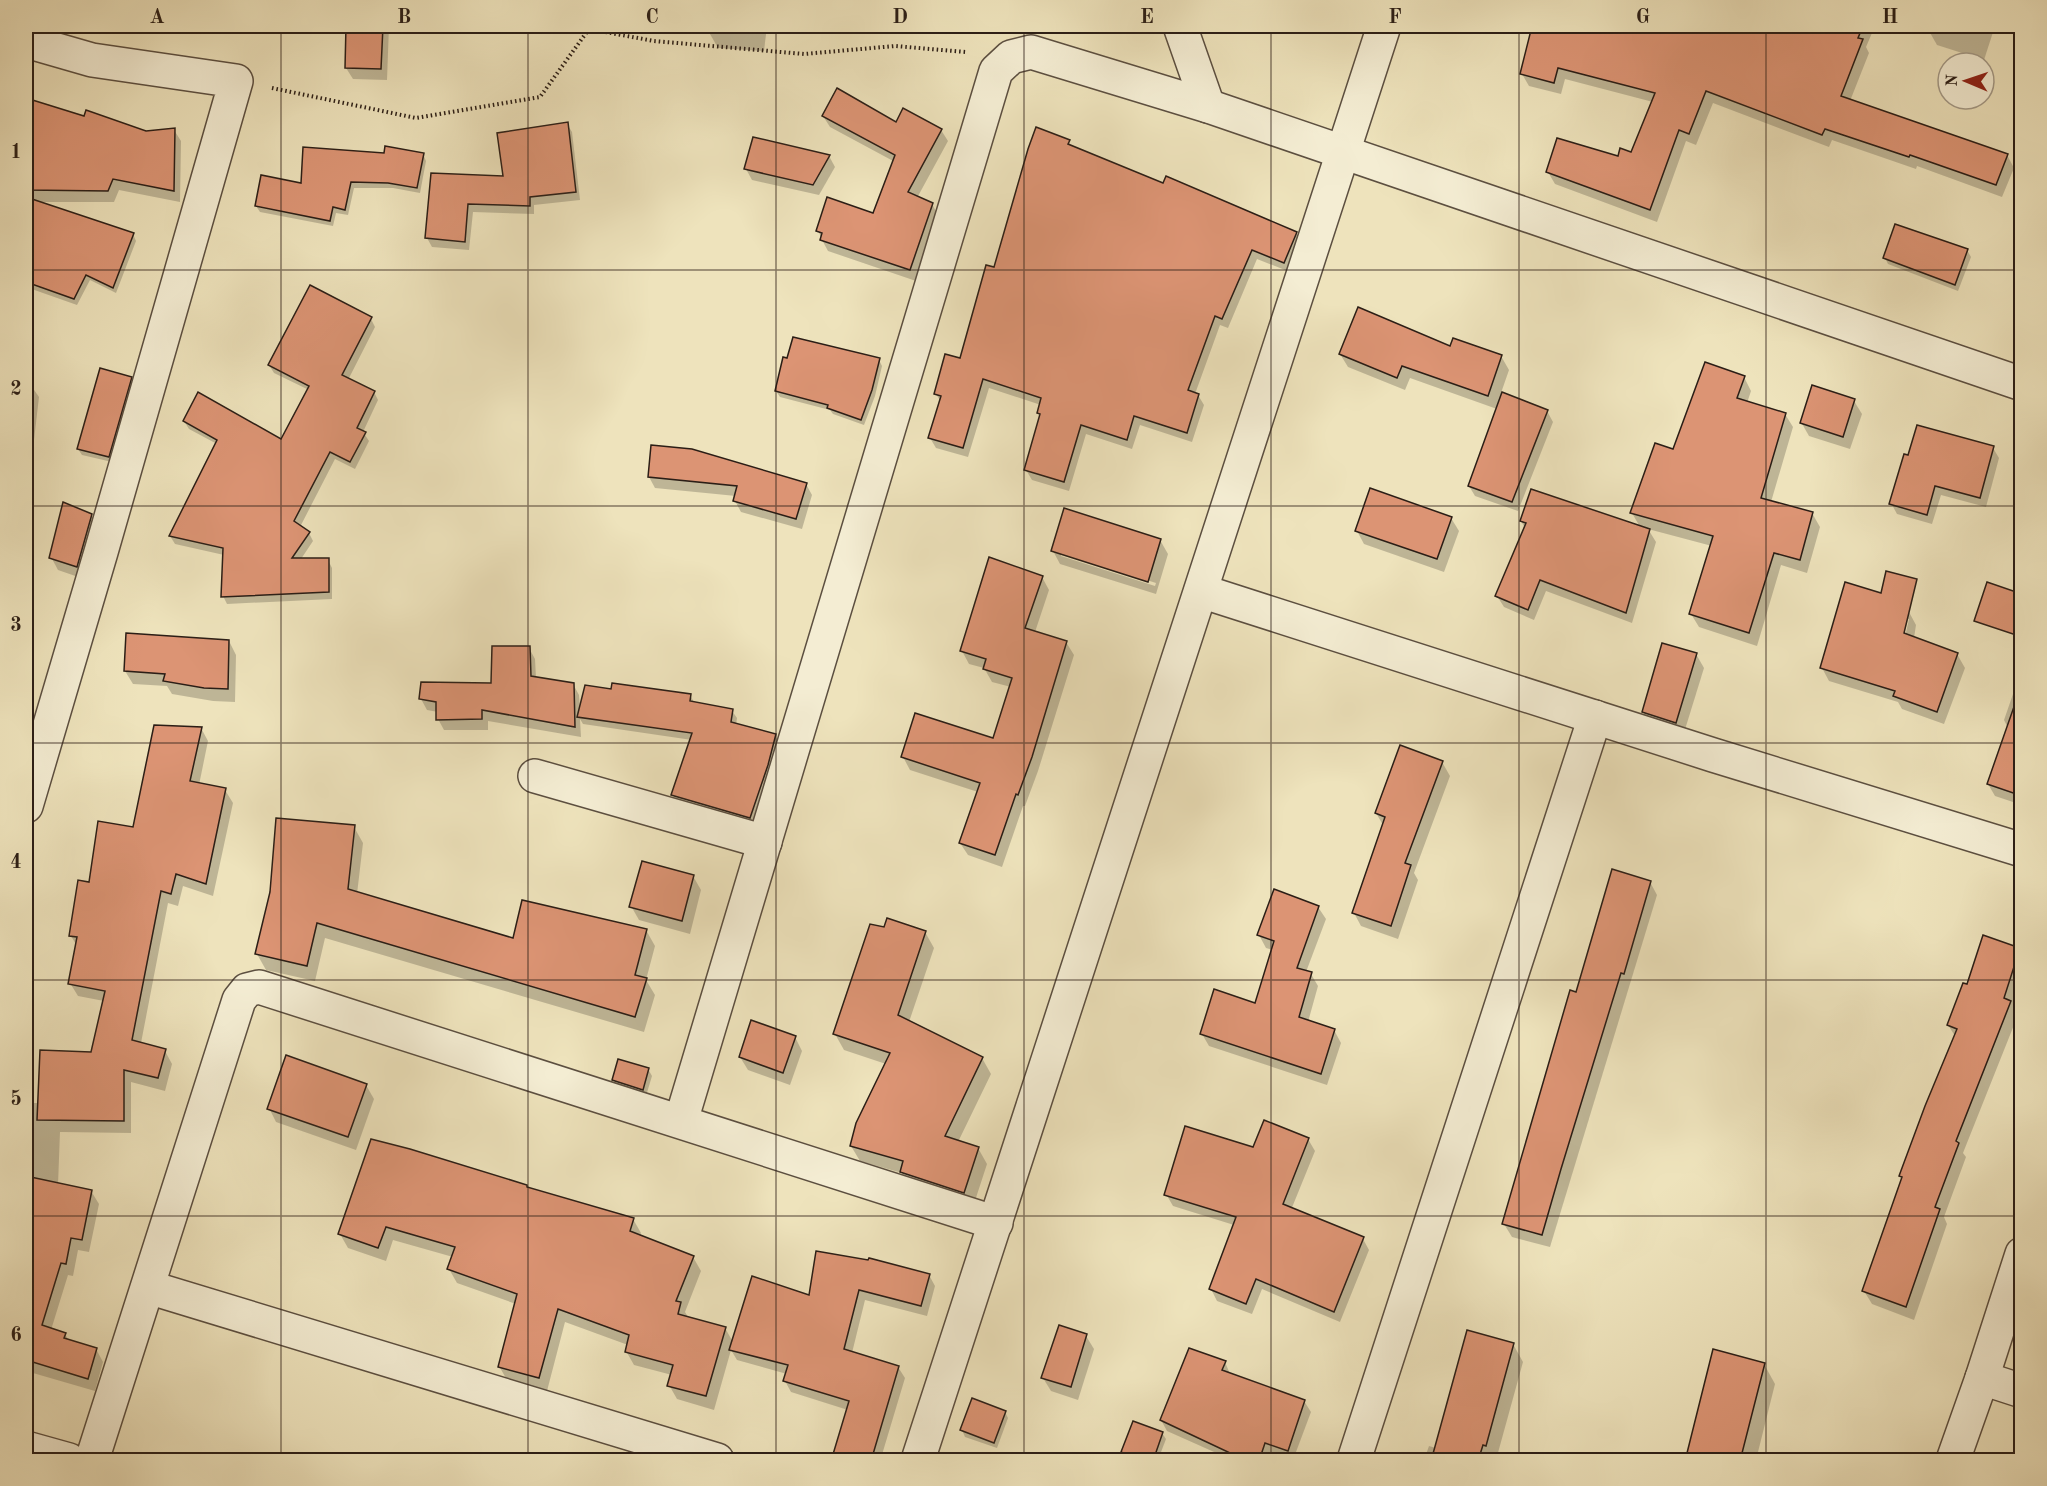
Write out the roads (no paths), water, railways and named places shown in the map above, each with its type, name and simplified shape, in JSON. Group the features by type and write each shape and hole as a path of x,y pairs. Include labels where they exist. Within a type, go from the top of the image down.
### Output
{"street":[{"path":"1180,26 1208,106"},
{"path":"918,1461 1384,26"},
{"path":"26,41 92,60 236,81 26,806"},
{"path":"681,1121 996,71 1011,57 1031,52 1208,106 2022,384"},
{"path":"1201,591 2022,850"},
{"path":"1354,1461 1595,717"},
{"path":"535,776 765,842"},
{"path":"92,1461 239,1000 247,990 259,987 996,1223"},
{"path":"1953,1461 2022,1254"},
{"path":"148,1287 717,1461"},
{"path":"1982,1378 2022,1391"},
{"path":"26,1448 69,1461"}]}
